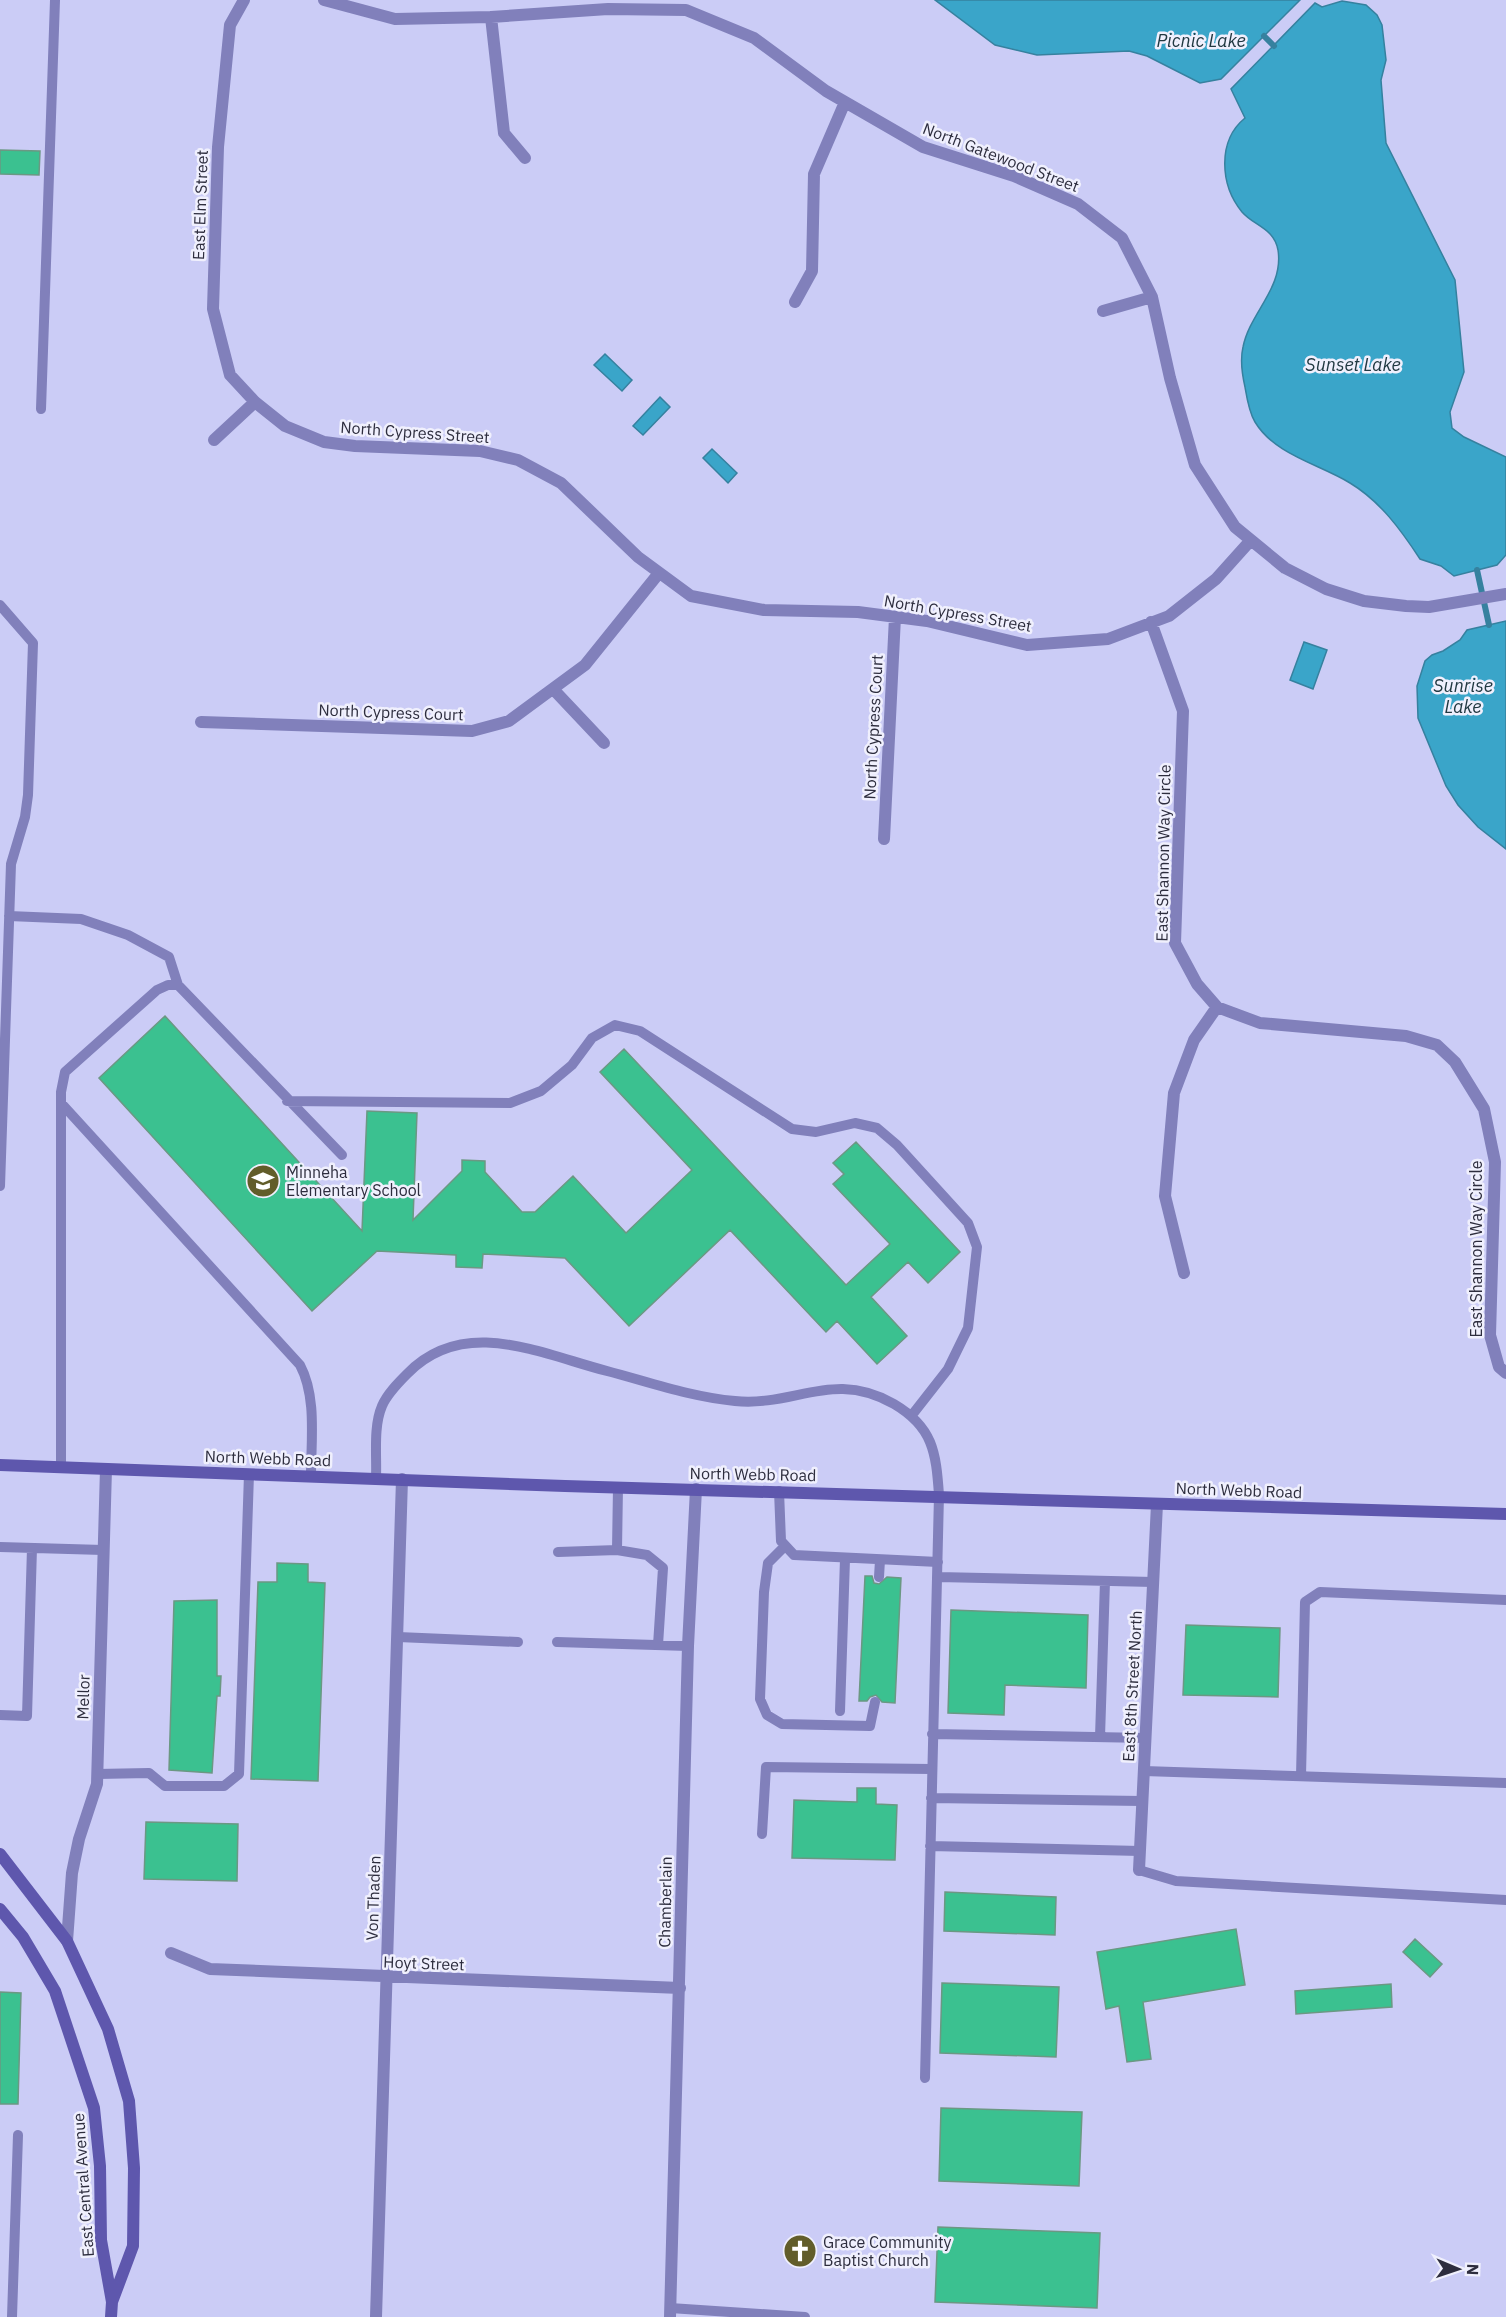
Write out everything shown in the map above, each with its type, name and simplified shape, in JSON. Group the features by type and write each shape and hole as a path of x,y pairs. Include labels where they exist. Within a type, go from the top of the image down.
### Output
{"main road":[{"name":"North Webb Road","path":"0,1465 618,1487 1506,1514"},
{"name":"East Central Avenue","path":"0,1854 67,1941 108,2029 129,2101 134,2168 133,2246 112,2302"},
{"name":"East Central Avenue","path":"0,1909 23,1937 55,1991 94,2108 100,2166 101,2240 112,2302 111,2317"}],"street":[{"name":"East Elm Street","path":"244,0 230,25 218,147 213,309 230,375 255,402"},
{"name":"North Gatewood Street","path":"324,0 395,19 608,9 686,10 754,38 845,102 923,147 1014,176 1078,204 1122,238 1152,297 1170,378 1195,465 1235,527 1285,568 1326,589 1364,601 1428,607 1506,594"},
{"path":"491,16 504,133 525,158"},
{"path":"795,302 812,271 814,174 845,102"},
{"path":"1103,311 1152,297"},
{"path":"214,440 255,402"},
{"name":"North Cypress Street","path":"255,402 285,426 324,442 355,446 480,451 518,460 561,483 638,557 691,596 764,610 858,612 927,621 1027,645 1108,639 1169,616 1216,579 1251,540"},
{"name":"North Cypress Court","path":"201,722 471,731 509,721 585,665 660,573"},
{"name":"North Cypress Court","path":"884,839 895,617"},
{"name":"East Shannon Way Circle","path":"1151,622 1183,711 1175,943 1197,984 1217,1007 1260,1023 1406,1036 1437,1045 1455,1062 1485,1109 1495,1162 1490,1335 1499,1367 1506,1374"},
{"path":"554,690 604,743"},
{"path":"1184,1273 1165,1196 1174,1093 1194,1040 1217,1007"},
{"name":"Mellor","path":"67,1941 72,1873 97,1774 106,1468"},
{"name":"Von Thaden","path":"376,2317 402,1479"},
{"name":"Chamberlain","path":"670,2313 688,1646 696,1489"},
{"name":"East 8th Street North","path":"1138,1870 1157,1504"},
{"name":"Hoyt Street","path":"171,1953 210,1969 386,1978 680,1988"}],"lane":[{"path":"41,409 55,0"},
{"path":"0,605 33,643 25,817 11,864 0,1186"},
{"path":"9,916 81,919 128,935 169,957 178,985 287,1101 342,1155"},
{"path":"61,1467 61,1103 65,1072 157,990 168,985 178,985"},
{"path":"287,1101 510,1103 541,1091 572,1065 592,1038 615,1025 640,1031 792,1129 816,1132 855,1123 877,1128 897,1145 968,1223 977,1246 968,1328 948,1369 912,1415"},
{"path":"61,1103 300,1365 307,1378 309,1394 311,1476"},
{"path":"376,1478 377,1425 382,1406 395,1386 425,1357 445,1347 464,1344 489,1342 538,1350 662,1387 736,1401 766,1402 819,1389 858,1390 878,1396 912,1415 924,1427 937,1463 939,1495 925,2078"},
{"path":"97,1774 150,1773 165,1786 224,1786 239,1774 249,1474"},
{"path":"617,1550 618,1487"},
{"path":"778,1491 781,1541 794,1555 938,1562"},
{"path":"785,1546 768,1563 764,1592 760,1699 767,1715 782,1724 790,1725 870,1726 875,1702"},
{"path":"0,1547 103,1550"},
{"path":"0,1715 27,1716 32,1548"},
{"path":"558,1552 617,1550 647,1555 663,1568 658,1645"},
{"path":"840,1711 845,1559"},
{"path":"879,1577 880,1560"},
{"path":"938,1577 1153,1582"},
{"path":"1100,1737 1106,1581"},
{"path":"1301,1776 1305,1602 1320,1592 1506,1600"},
{"path":"398,1637 518,1641"},
{"path":"557,1642 688,1646"},
{"path":"932,1734 1146,1738"},
{"path":"762,1834 766,1767 931,1769"},
{"path":"1144,1771 1506,1782"},
{"path":"931,1798 1142,1801"},
{"path":"930,1846 1140,1851"},
{"path":"1138,1870 1176,1881 1506,1900"},
{"path":"12,2317 18,2135"},
{"path":"670,2313 805,2317"}],"water":[{"name":"Picnic Lake","path":"935,0 1300,0 1221,79 1200,83 1147,56 1129,51 1037,55 995,45"},
{"name":"Sunset Lake","path":"1342,1 1366,5 1377,15 1382,25 1386,60 1381,80 1386,143 1455,280 1464,372 1450,412 1452,428 1464,437 1506,457 1506,555 1497,565 1454,576 1441,566 1420,559 1389,517 1361,490 1274,443 1255,422 1247,396 1242,367 1243,347 1252,322 1271,288 1279,264 1278,250 1272,237 1242,212 1229,189 1225,164 1226,151 1236,128 1245,118 1231,89 1315,3 1322,7"},
{"path":"605,354 632,380 622,391 594,365"},
{"path":"660,397 670,407 643,435 633,426"},
{"path":"712,449 737,473 728,483 703,458"},
{"name":"Sunrise Lake","path":"1506,621 1506,849 1478,827 1458,805 1446,786 1418,718 1417,686 1425,661 1432,655 1460,640 1467,630"},
{"path":"1304,642 1327,650 1313,689 1290,680"}],"building":[{"path":"0,150 40,151 39,175 0,174"},
{"path":"165,1016 362,1231 367,1111 417,1113 413,1220 462,1171 462,1160 485,1161 485,1172 522,1212 535,1212 573,1176 626,1233 692,1170 600,1072 624,1049 846,1285 890,1244 833,1184 844,1174 833,1163 856,1142 960,1252 928,1283 908,1262 871,1297 907,1336 877,1364 837,1321 826,1332 730,1230 629,1326 565,1258 483,1254 482,1268 456,1267 456,1255 377,1251 312,1311 99,1078"},
{"path":"277,1563 308,1564 308,1582 325,1583 318,1781 251,1779 258,1582 277,1582"},
{"path":"865,1576 872,1576 874,1583 879,1584 887,1577 901,1578 895,1703 882,1702 876,1695 867,1701 859,1701"},
{"path":"217,1600 217,1676 221,1676 220,1696 217,1696 212,1773 169,1770 174,1601"},
{"path":"951,1610 1088,1615 1086,1688 1005,1685 1004,1715 948,1713"},
{"path":"1186,1625 1280,1628 1278,1697 1183,1695"},
{"path":"857,1788 876,1788 876,1804 897,1805 895,1860 792,1858 794,1800 857,1802"},
{"path":"146,1822 238,1824 237,1881 144,1879"},
{"path":"945,1892 1056,1897 1055,1935 944,1931"},
{"path":"1236,1929 1245,1985 1143,2002 1151,2059 1127,2062 1119,2006 1106,2009 1097,1952"},
{"path":"1415,1939 1442,1964 1430,1977 1403,1952"},
{"path":"942,1983 1059,1987 1056,2057 940,2053"},
{"path":"1391,1984 1392,2007 1296,2014 1295,1991"},
{"path":"0,1992 21,1993 18,2104 0,2104"},
{"path":"941,2108 1082,2112 1079,2186 939,2181"},
{"path":"938,2227 1100,2233 1097,2308 935,2302"}],"waterway":[{"path":"1264,36 1274,46"},
{"path":"1477,570 1489,625"}],"place":[{"name":"Minneha Elementary School","path":"263,1181"},
{"name":"Grace Community Baptist Church","path":"800,2251"}]}
